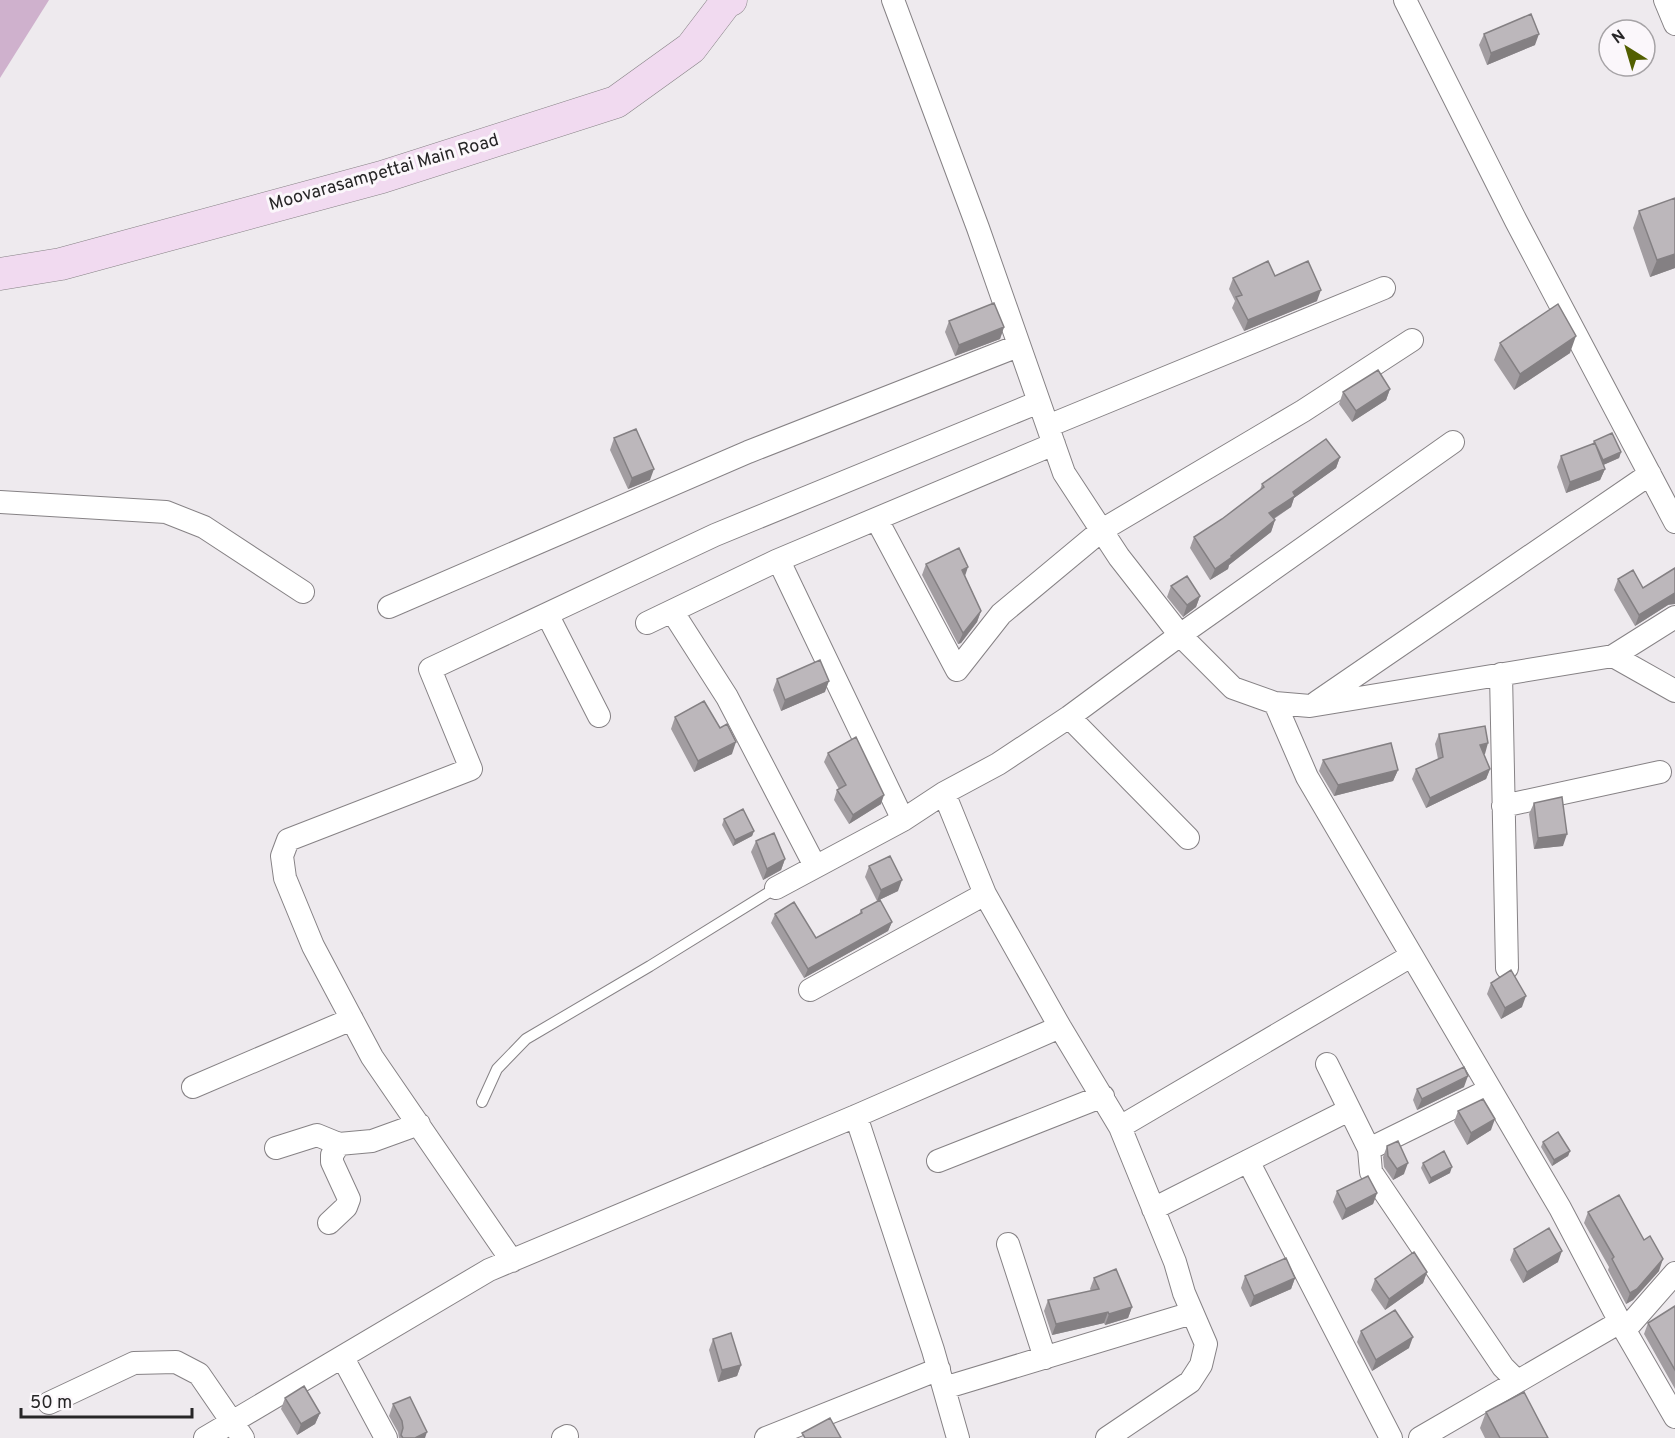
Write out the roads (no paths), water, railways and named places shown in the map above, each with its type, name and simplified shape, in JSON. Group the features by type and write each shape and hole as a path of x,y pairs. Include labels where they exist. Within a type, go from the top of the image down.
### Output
{"street":[{"name":"Moovarasampettai Main Road","path":"0,274 61,264 382,177 616,102 691,48 726,2 731,0"},
{"path":"893,0 978,228 1064,473 1119,557 1179,635 1233,688 1275,703 1310,706 1613,656 1675,617"},
{"path":"1405,0 1516,221 1675,522"},
{"path":"1665,0 1675,24"},
{"path":"647,623 779,561 877,520 1051,435 1384,288"},
{"path":"877,520 957,670 1001,614 1102,530 1303,411 1412,340"},
{"path":"388,607 748,452 1018,346"},
{"path":"512,1261 372,1057 313,946 285,878 282,855 288,840 471,769 430,669 715,535 1039,402"},
{"path":"776,888 903,820 944,793 998,764 1069,717 1179,635 1453,442"},
{"path":"1310,706 1650,474"},
{"path":"0,502 166,512 204,527 303,592"},
{"path":"779,561 903,820"},
{"path":"672,611 727,697 815,867"},
{"path":"547,614 599,716"},
{"path":"1613,656 1675,691"},
{"path":"1501,674 1507,968"},
{"path":"1275,703 1307,777 1560,1208 1622,1326 1675,1417"},
{"path":"1069,717 1188,838"},
{"path":"1503,806 1660,772"},
{"path":"944,793 985,894 1120,1127 1206,1344 1201,1365 1190,1383 1107,1438"},
{"path":"810,990 985,894"},
{"path":"1120,1127 1411,956"},
{"path":"193,1087 352,1019"},
{"path":"205,1438 238,1430 343,1358 489,1270 856,1116 1060,1027"},
{"path":"1328,1064 1369,1149 1371,1172 1503,1367 1517,1381"},
{"path":"1369,1149 1489,1090"},
{"path":"938,1161 1103,1096"},
{"path":"1153,1209 1349,1110"},
{"path":"856,1116 958,1438"},
{"path":"276,1148 317,1136 339,1144 372,1141 419,1124"},
{"path":"329,1223 346,1207 349,1199 332,1162 332,1155 339,1144"},
{"path":"1248,1161 1391,1438"},
{"path":"1008,1244 1045,1358"},
{"path":"1420,1438 1517,1381 1622,1326 1675,1273"},
{"path":"766,1438 941,1379 1045,1358 1192,1313"},
{"path":"343,1358 386,1438"},
{"path":"49,1403 134,1363 176,1362 199,1374 238,1430"}],"lane":[{"path":"482,1102 497,1069 526,1039 776,888"}]}
